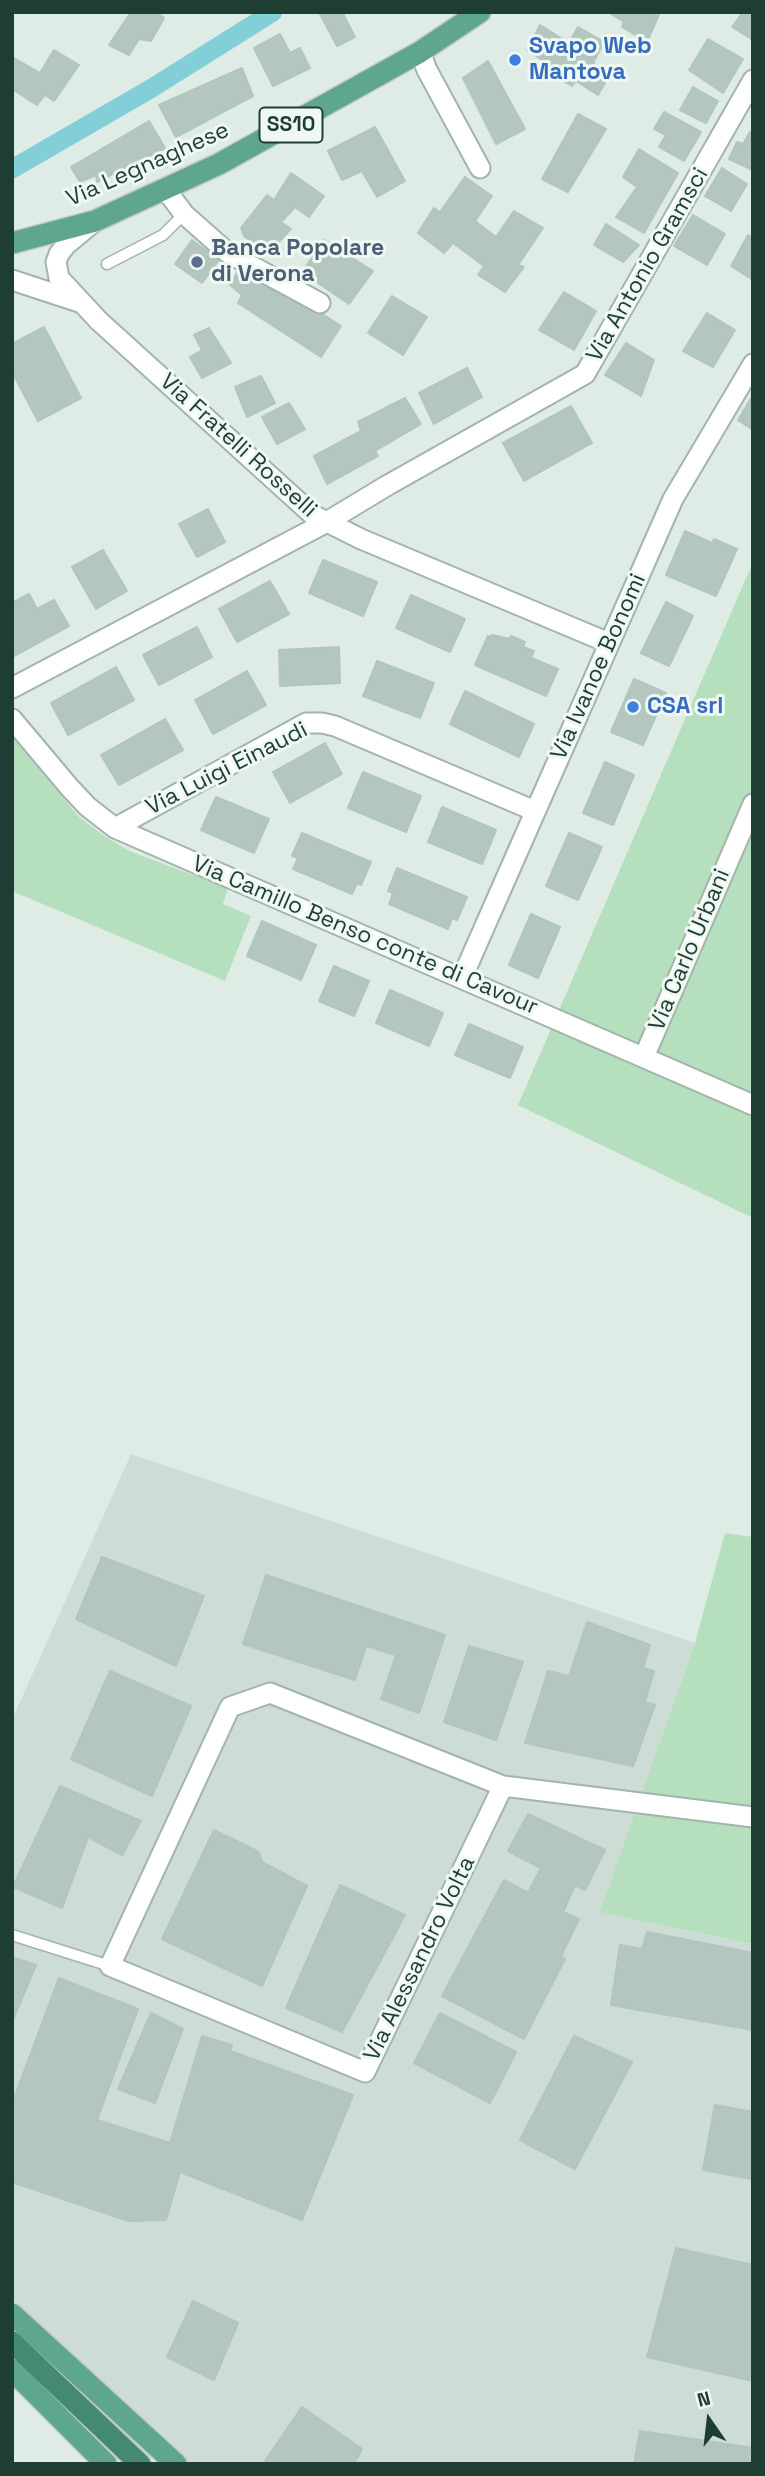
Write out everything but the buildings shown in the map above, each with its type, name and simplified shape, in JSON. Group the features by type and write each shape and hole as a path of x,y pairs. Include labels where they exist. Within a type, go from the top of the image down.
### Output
{"highway":[{"path":"12,2342 140,2464"}],"main road":[{"name":"Via Legnaghese","path":"12,243 94,221 166,190 252,147 420,52 480,12"},
{"path":"12,2314 176,2464"},
{"path":"12,2370 106,2464"}],"street":[{"path":"420,52 427,70 480,167"},
{"name":"Via Antonio Gramsci","path":"12,688 326,523 585,374 753,80"},
{"path":"166,190 184,214 228,253 320,303"},
{"name":"Via Fratelli Rosselli","path":"94,221 66,245 56,262 59,278 80,303 313,515 360,539 609,643"},
{"name":"Via Fratelli Rosselli","path":"12,280 80,303"},
{"name":"Via Ivanoe Bonomi","path":"462,978 673,499 753,364"},
{"path":"360,539 359,517 364,500"},
{"name":"Via Camillo Benso conte di Cavour","path":"12,719 70,788 88,807 115,828 753,1105"},
{"name":"Via Luigi Einaudi","path":"115,828 306,723 335,726 535,811"},
{"name":"Via Carlo Urbani","path":"644,1057 753,804"},
{"path":"110,1966 230,1707 270,1693 503,1786 753,1817"},
{"name":"Via Alessandro Volta","path":"110,1966 365,2072 503,1786"}],"lane":[{"path":"107,264 163,235 184,214"},
{"name":"Via Alessandro Volta","path":"12,1936 110,1966"}],"shaded area":[{"path":"131,1454 695,1643 601,1912 753,1944 753,2464 190,2464 12,2299 12,1720"}],"green space":[{"path":"753,562 753,1218 518,1105"},
{"path":"12,737 80,818 103,835 129,851 228,888 223,904 251,916 225,981 12,891"},
{"path":"725,1533 753,1537 753,1944 600,1912 695,1643"}],"waterway":[{"path":"12,169 152,88 273,12"}],"place":[{"name":"Svapo Web Mantova","path":"515,60"},
{"name":"Banca Popolare di Verona","path":"197,262"},
{"name":"CSA srl","path":"633,707"}]}
